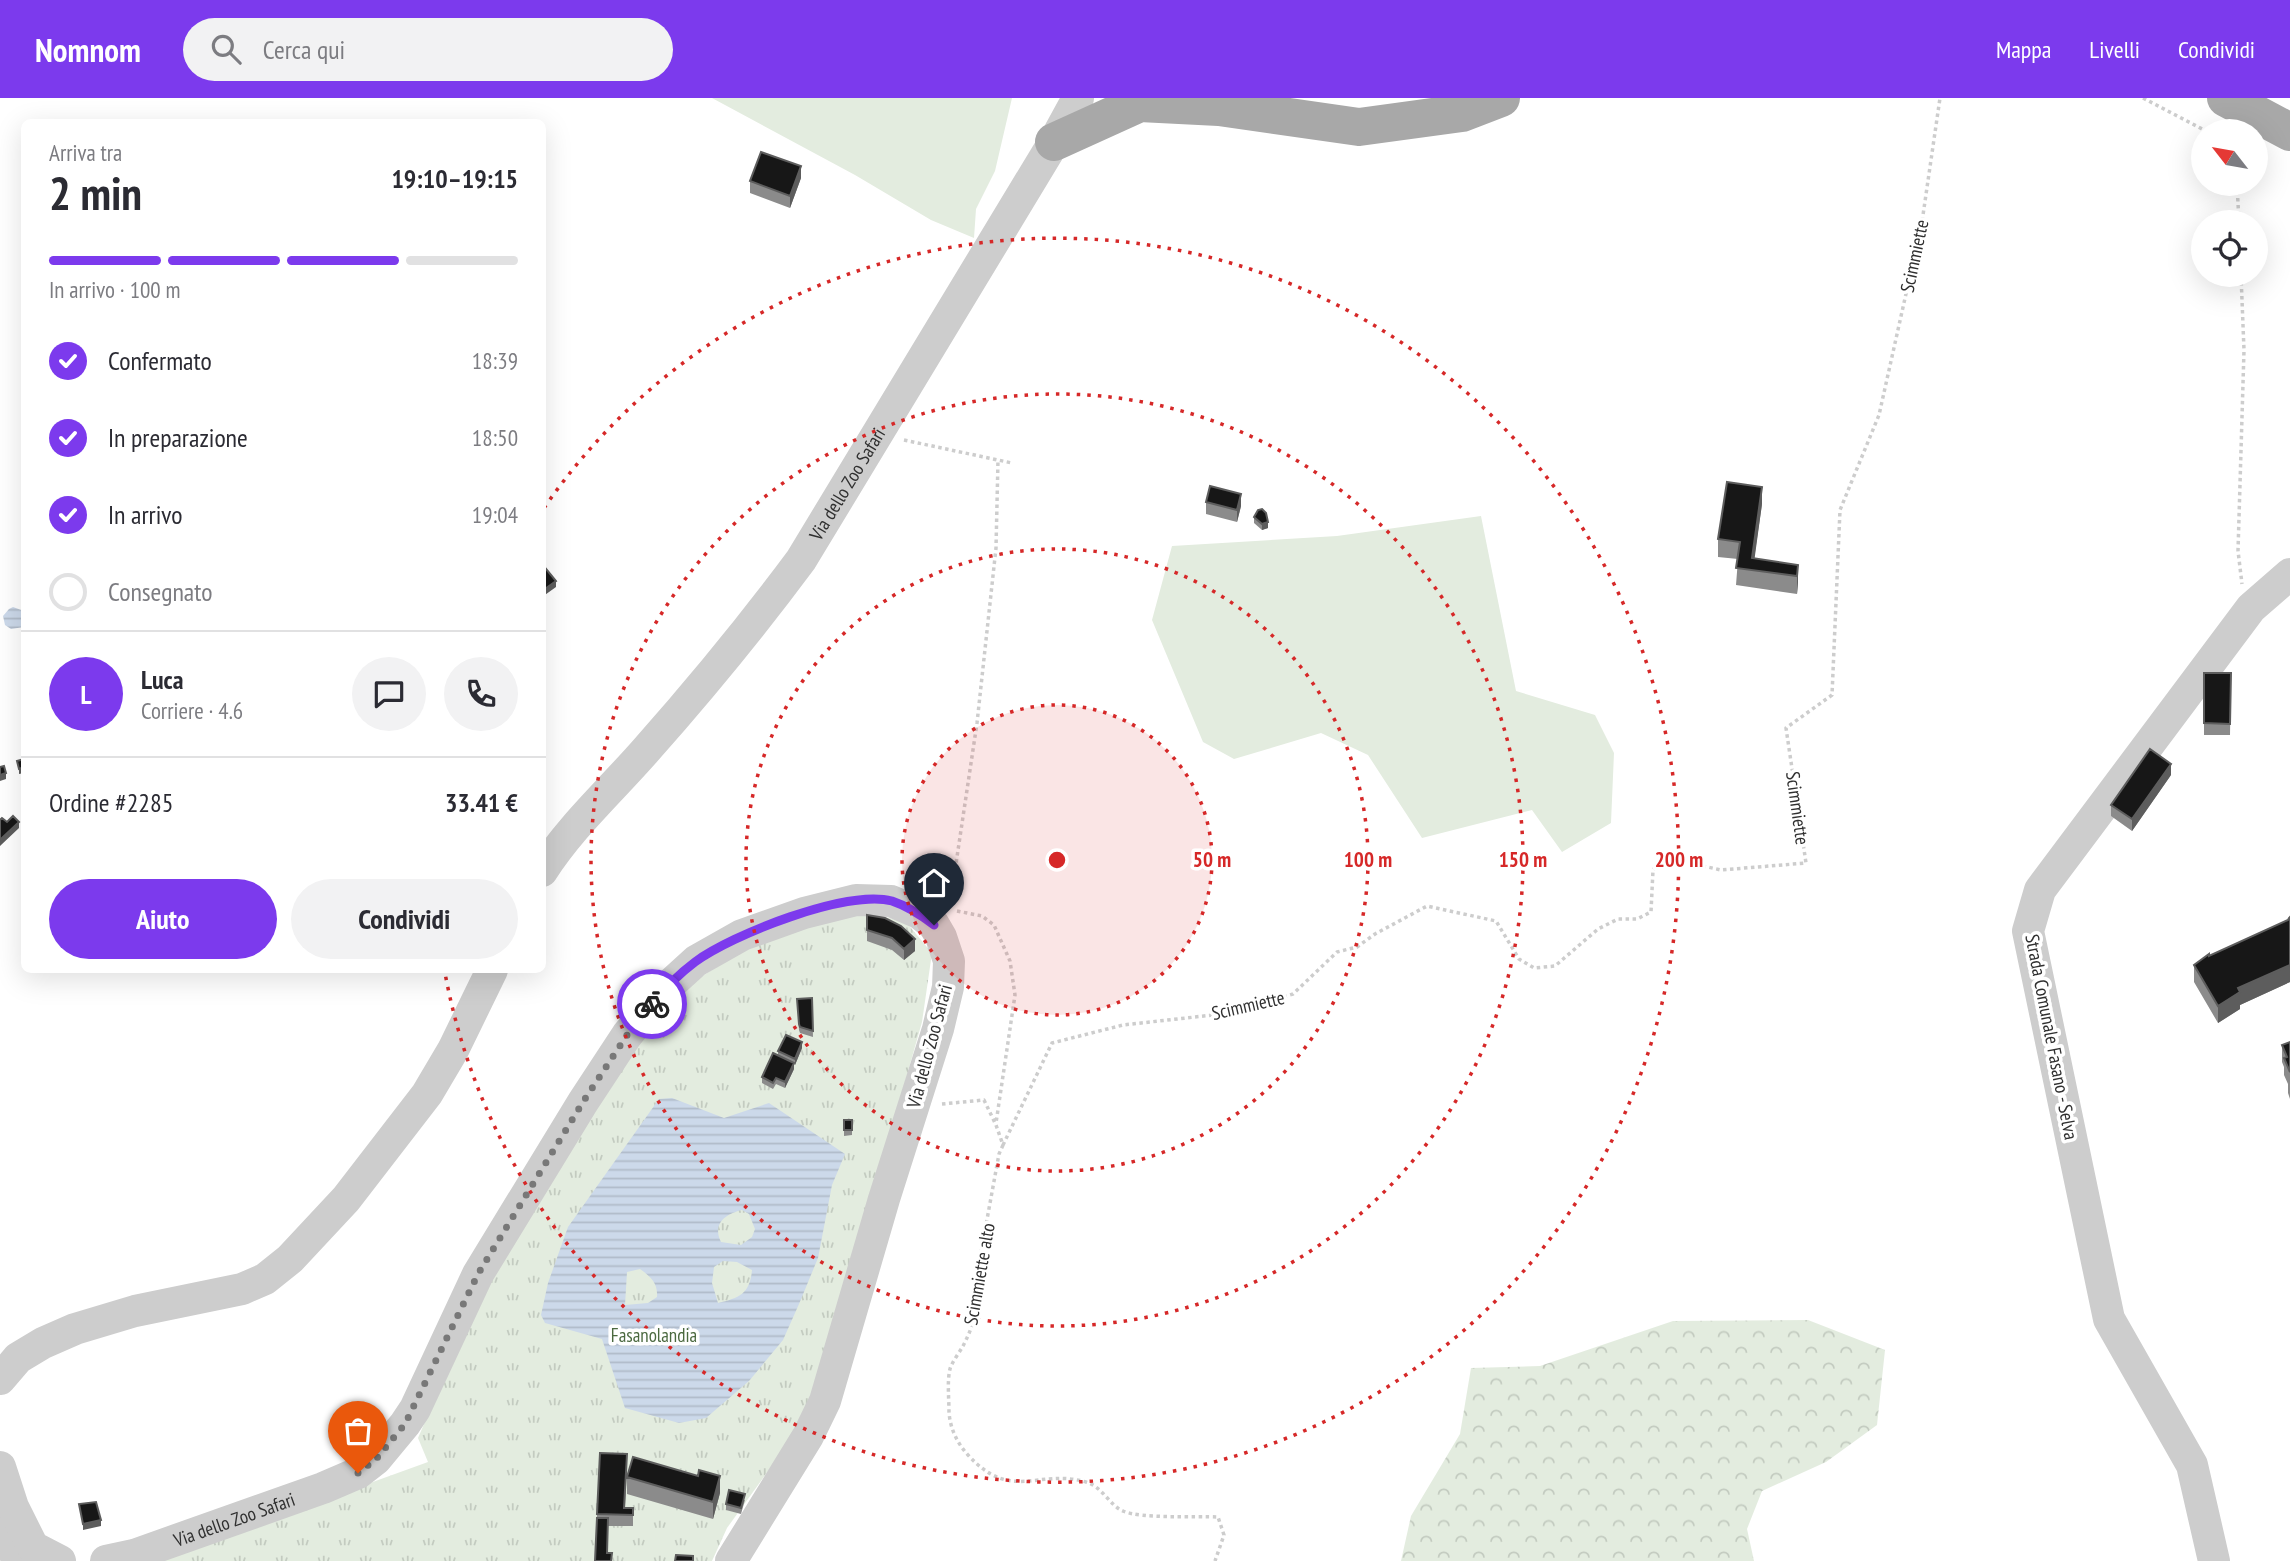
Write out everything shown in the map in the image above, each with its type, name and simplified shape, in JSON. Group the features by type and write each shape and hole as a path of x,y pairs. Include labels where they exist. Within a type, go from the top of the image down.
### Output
{"main road":[{"path":"1054,142 1135,101 1211,103 1359,127 1462,113 1501,98"},
{"path":"2226,98 2290,132"}],"street":[{"name":"Via dello Zoo Safari","path":"546,866 568,836 646,750 759,617 801,560 1078,98"},
{"name":"Strada Comunale Fasano - Selva","path":"2214,1561 2192,1465 2109,1319 2028,930 2040,890 2251,608 2290,574"},
{"name":"Via dello Zoo Safari","path":"106,1561 134,1555 323,1488 358,1473 376,1459 415,1409 478,1274 583,1102 627,1035 663,991 696,961 742,935 804,913 856,900 891,901 919,913 937,916 949,961 948,987 938,1029 884,1199 825,1401 801,1448 731,1561"},
{"path":"0,1379 18,1358 75,1329 135,1311 242,1289 265,1279 290,1259 346,1199 427,1094 453,1050 491,973"},
{"path":"0,1467 13,1507 33,1546 60,1561"},
{"path":"0,1521 13,1561"}],"path":[{"name":"Scimmiette","path":"1003,1145 1052,1043 1123,1025 1231,1013 1293,994 1337,952 1357,947 1375,934 1427,906 1496,921 1520,959 1534,968 1555,966 1598,929 1618,919 1637,919 1651,912 1653,870 1663,857 1721,870 1806,863 1786,728 1832,695 1840,510 1879,415 1922,222 1940,98"},
{"path":"2143,98 2191,123"},
{"path":"2241,287 2244,350 2238,551 2243,596 2251,608"},
{"path":"878,434 1012,463"},
{"path":"996,1125 1015,995 1010,961 994,925 982,916 937,916 954,877 976,723 996,548 998,460"},
{"path":"914,1106 984,1100 1003,1145"},
{"name":"Scimmiette alto","path":"1003,1145 999,1154 975,1285 973,1326 950,1369 949,1413 953,1431 964,1451 979,1468 1001,1480 1024,1482 1062,1479 1088,1482 1102,1491 1122,1511 1152,1516 1218,1517 1224,1535 1215,1561"}],"green space":[{"path":"712,98 1012,98 995,171 976,209 974,238 931,220 855,175"},
{"path":"1481,516 1516,691 1595,715 1614,753 1611,823 1562,852 1532,810 1422,838 1368,755 1321,733 1234,759 1203,742 1152,620 1172,546 1337,536"},
{"name":"Fasanolandia","path":"857,910 906,922 932,953 922,1022 815,1400 797,1431 727,1528 712,1561 155,1561 428,1462 418,1438 490,1272 618,1066 676,993 757,941"},
{"path":"1808,1320 1885,1350 1877,1425 1826,1462 1762,1491 1747,1529 1754,1561 1401,1561 1411,1516 1460,1434 1471,1368 1540,1366 1673,1321"}],"water":[{"path":"13,607 21,610 21,627 11,629 5,625 3,616"},
{"path":"672,1098 724,1118 769,1103 845,1154 832,1185 818,1258 783,1340 749,1381 706,1418 679,1423 625,1408 602,1339 545,1323 541,1315 548,1283 568,1227 659,1099","holes":["742,1210 749,1214 755,1229 752,1237 741,1245 721,1242 719,1225 730,1214","723,1261 737,1262 752,1270 746,1290 737,1297 718,1303 712,1283 714,1267","640,1269 655,1284 657,1297 648,1303 625,1305 627,1272"]}],"building":[{"path":"761,152 801,166 790,196 750,181"},
{"path":"1727,482 1762,487 1752,558 1798,565 1797,576 1736,568 1740,542 1718,539"},
{"path":"1210,486 1241,494 1237,510 1206,502"},
{"path":"1262,509 1268,522 1262,524 1254,517 1258,510"},
{"path":"546,569 556,581 546,588"},
{"path":"2204,673 2231,673 2230,724 2204,723"},
{"path":"2150,749 2171,764 2132,819 2111,805"},
{"path":"4,766 6,773 0,775 0,767"},
{"path":"13,816 19,822 0,840 0,820 2,818 7,822"},
{"path":"867,915 885,918 901,926 915,939 904,949 892,938 867,930"},
{"path":"2290,917 2290,965 2238,988 2240,992 2218,1006 2194,965 2209,954"},
{"path":"812,998 813,1031 800,1027 797,999"},
{"path":"786,1035 802,1042 795,1059 778,1051"},
{"path":"2290,1042 2290,1072 2282,1045"},
{"path":"773,1053 794,1063 785,1082 776,1078 773,1083 762,1077"},
{"path":"844,1120 852,1120 852,1130 844,1130"},
{"path":"600,1453 627,1454 624,1508 633,1508 633,1515 597,1514"},
{"path":"633,1457 698,1476 699,1470 720,1476 713,1502 627,1477"},
{"path":"729,1490 745,1494 741,1508 726,1504"},
{"path":"96,1502 101,1520 83,1524 79,1504"},
{"path":"597,1518 608,1518 607,1553 612,1553 611,1561 595,1561"},
{"path":"676,1555 693,1556 693,1561 675,1561"}],"way so far":[{"path":"358,1473 376,1459 415,1409 478,1274 583,1102 627,1035 652,1004"}],"route":[{"path":"652,1004 696,961 742,935 804,913 856,900 891,901 919,913 934,925"}]}
